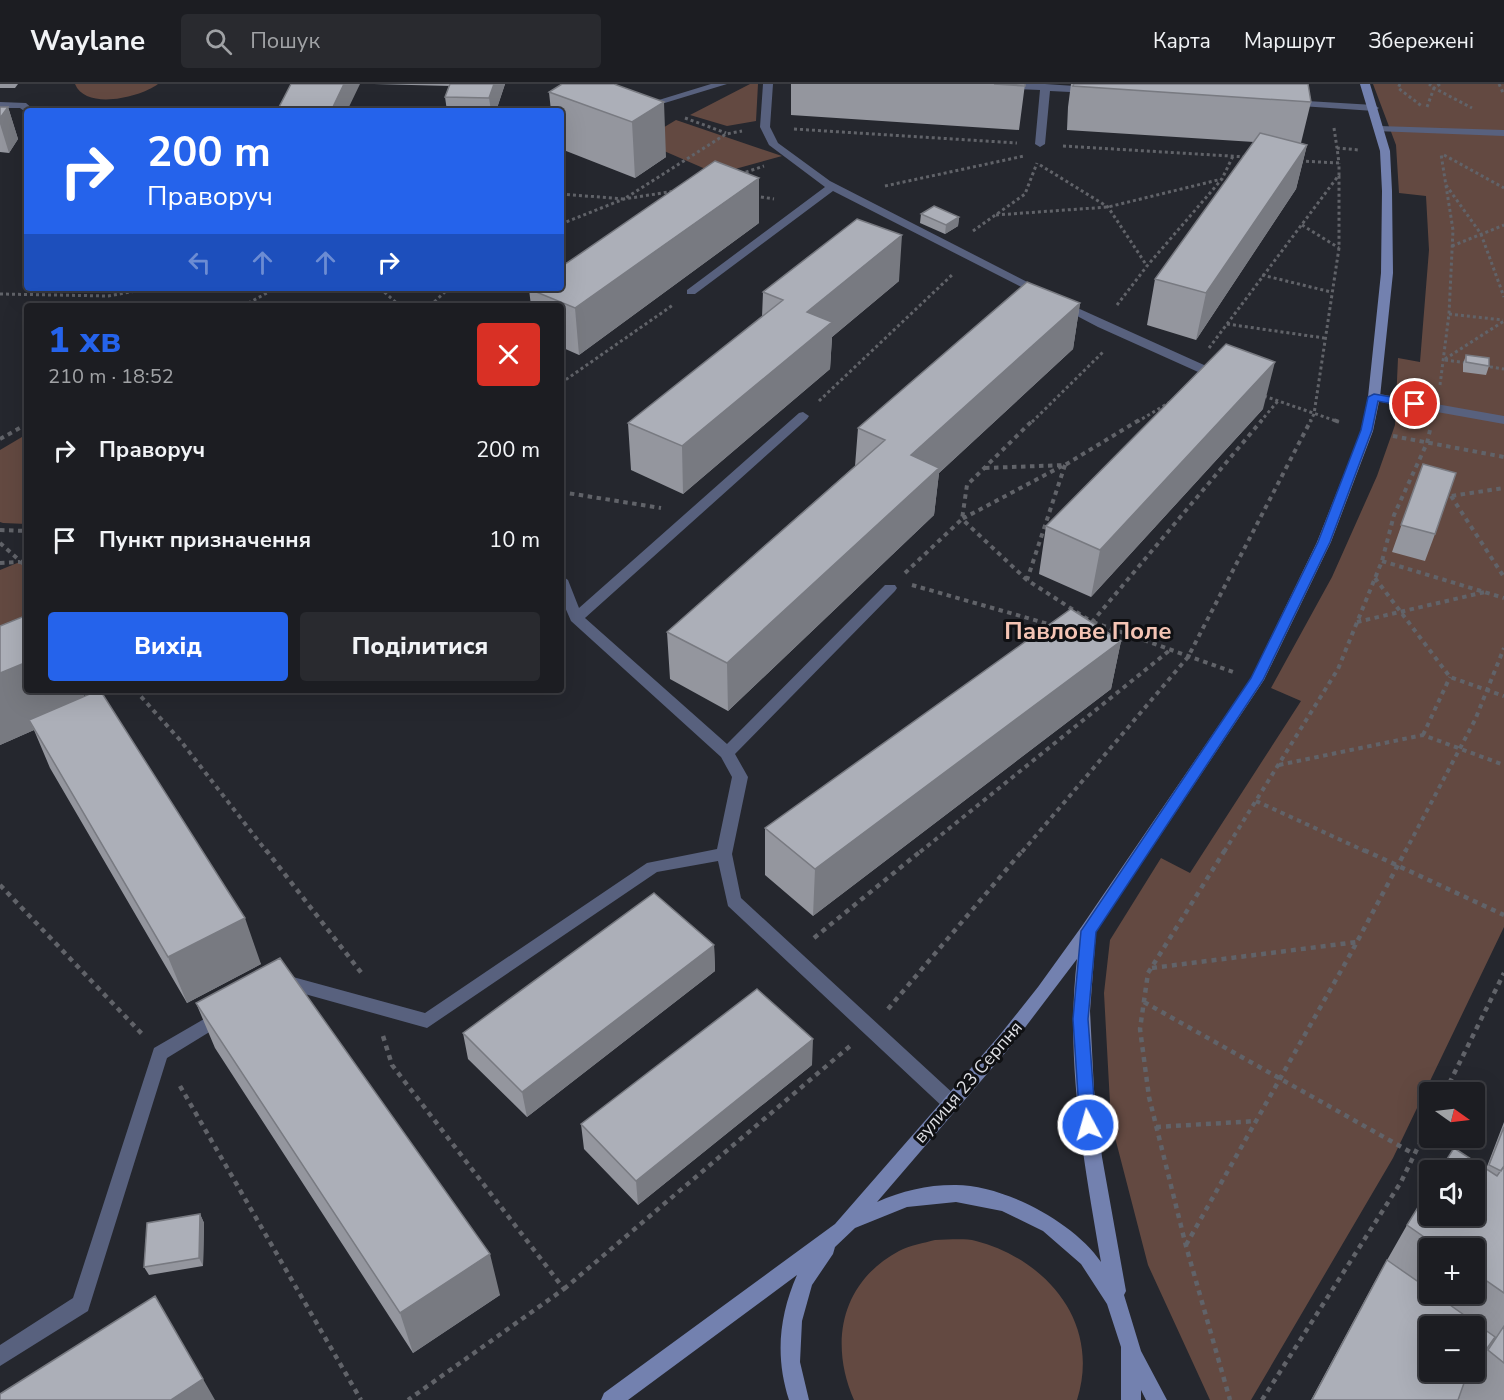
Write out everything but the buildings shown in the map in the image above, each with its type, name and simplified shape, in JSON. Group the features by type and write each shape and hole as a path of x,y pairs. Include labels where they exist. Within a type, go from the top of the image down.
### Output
{"street":[{"name":"вулиця 23 Серпня","path":"799,1400 790,1355 792,1319 802,1285 819,1255 1005,1041 1088,931 1257,680 1324,542 1367,430 1374,397 1387,273 1385,151 1365,84"},
{"name":"вулиця 23 Серпня","path":"1088,931 1081,1019 1082,1067 1088,1125 1117,1300"},
{"name":"вулиця 23 Серпня","path":"611,1400 871,1211 903,1198 938,1193 974,1194 1009,1203 1042,1218 1072,1240 1097,1268 1117,1300 1128,1327 1133,1356 1134,1384 1131,1400"},
{"name":"вулиця 23 Серпня","path":"1133,1356 1157,1400"}],"lane":[{"path":"626,110 722,84"},
{"path":"768,84 765,127 774,145 833,186 1102,325 1229,381"},
{"path":"971,84 1104,91"},
{"path":"1040,144 1045,87"},
{"path":"1282,103 1374,108"},
{"path":"0,105 22,105 26,108"},
{"path":"1379,129 1504,133"},
{"path":"691,292 833,186"},
{"path":"1374,397 1504,420"},
{"path":"576,618 803,416"},
{"path":"727,753 894,584"},
{"path":"564,588 576,618 727,753 740,777 724,854 734,901 950,1102"},
{"path":"269,987 279,981 427,1021 653,867 724,854"},
{"path":"0,1356 81,1304 160,1053 240,1005"}],"path":[{"path":"1400,84 1398,88 1426,110 1434,88 1440,84"},
{"path":"1429,84 1474,109"},
{"path":"1499,84 1504,95"},
{"path":"677,115 726,134"},
{"path":"564,223 624,199 726,134 765,127 1256,157"},
{"path":"1230,1400 1186,1246 1149,1097 1140,1029 1148,973 1338,669 1382,561 1395,514 1427,443 1445,360 1453,230 1441,153 1433,131"},
{"path":"849,194 1040,152 1040,144"},
{"path":"408,1400 564,1289 871,1029 1188,657 1314,414 1339,248 1337,148 1385,151"},
{"path":"1441,153 1504,188"},
{"path":"1102,325 1147,266 1222,179 1233,156"},
{"path":"739,174 791,158"},
{"path":"1292,160 1339,163"},
{"path":"950,247 1025,194 1037,163 1108,207 1147,266"},
{"path":"1196,366 1261,275 1339,175"},
{"path":"996,215 1108,207 1222,179"},
{"path":"1446,184 1481,234 1504,297"},
{"path":"564,194 624,199 677,190"},
{"path":"754,196 809,204"},
{"path":"1302,225 1339,248"},
{"path":"1452,246 1504,225"},
{"path":"803,416 971,257"},
{"path":"1261,275 1331,292"},
{"path":"0,294 108,296 136,291"},
{"path":"248,303 270,291"},
{"path":"383,291 397,303"},
{"path":"433,303 446,291"},
{"path":"564,382 691,292"},
{"path":"1449,314 1504,321"},
{"path":"1445,360 1504,321"},
{"path":"1227,324 1324,338"},
{"path":"962,519 967,485 1122,334"},
{"path":"1445,360 1504,369"},
{"path":"894,584 962,519 1065,465 1173,400"},
{"path":"1082,623 1092,622 1278,401"},
{"path":"0,439 24,426"},
{"path":"984,468 1065,465"},
{"path":"1027,580 1065,465"},
{"path":"1408,484 1419,487"},
{"path":"1440,493 1451,496 1504,488"},
{"path":"564,492 693,514"},
{"path":"1451,496 1504,577"},
{"path":"962,519 1027,580 1092,622 1257,680"},
{"path":"0,530 24,531"},
{"path":"0,543 24,564"},
{"path":"0,563 21,561"},
{"path":"1382,561 1504,598"},
{"path":"1374,578 1450,677 1504,696"},
{"path":"894,584 1051,625 1061,624"},
{"path":"1357,622 1485,592"},
{"path":"1186,1246 1398,867 1460,750 1504,648"},
{"path":"792,955 1170,650"},
{"path":"1423,735 1450,677"},
{"path":"138,693 180,740 365,976 392,1065 564,1289"},
{"path":"1279,765 1423,735 1504,765"},
{"path":"1256,801 1504,915"},
{"path":"0,885 160,1053 361,1400"},
{"path":"1152,968 1358,942"},
{"path":"1450,1082 1504,973"},
{"path":"1144,1002 1413,1154"},
{"path":"1156,1127 1257,1121"},
{"path":"1262,1400 1401,1182 1419,1143"}],"shaded area":[{"path":"75,84 158,84 127,97 102,99 90,97 81,92"},
{"path":"750,84 758,84 756,121 727,126 690,115"},
{"path":"1373,84 1504,84 1504,927 1430,1082 1419,1082 1419,1104 1393,1158 1251,1400 1210,1400 1148,1265 1111,1122 1104,993 1110,940 1161,858 1190,873 1301,701 1271,688 1332,577 1377,476 1395,425 1398,358 1420,362 1429,250 1426,196 1399,193 1396,145"},
{"path":"676,120 782,156 717,174 641,141"},
{"path":"24,436 24,524 0,522 0,450"},
{"path":"24,560 24,666 0,678 0,570"},
{"path":"935,1240 971,1240 1002,1250 1026,1263 1046,1280 1062,1299 1075,1321 1081,1346 1083,1372 1077,1400 854,1400 846,1379 842,1357 845,1316 853,1297 864,1279 879,1264 903,1249"}],"district":[{"name":"Павлове Поле","path":"1088,631"}],"route":[{"path":"1088,1125 1082,1067 1081,1019 1088,931 1257,680 1324,542 1367,430 1374,397 1415,404"}]}
